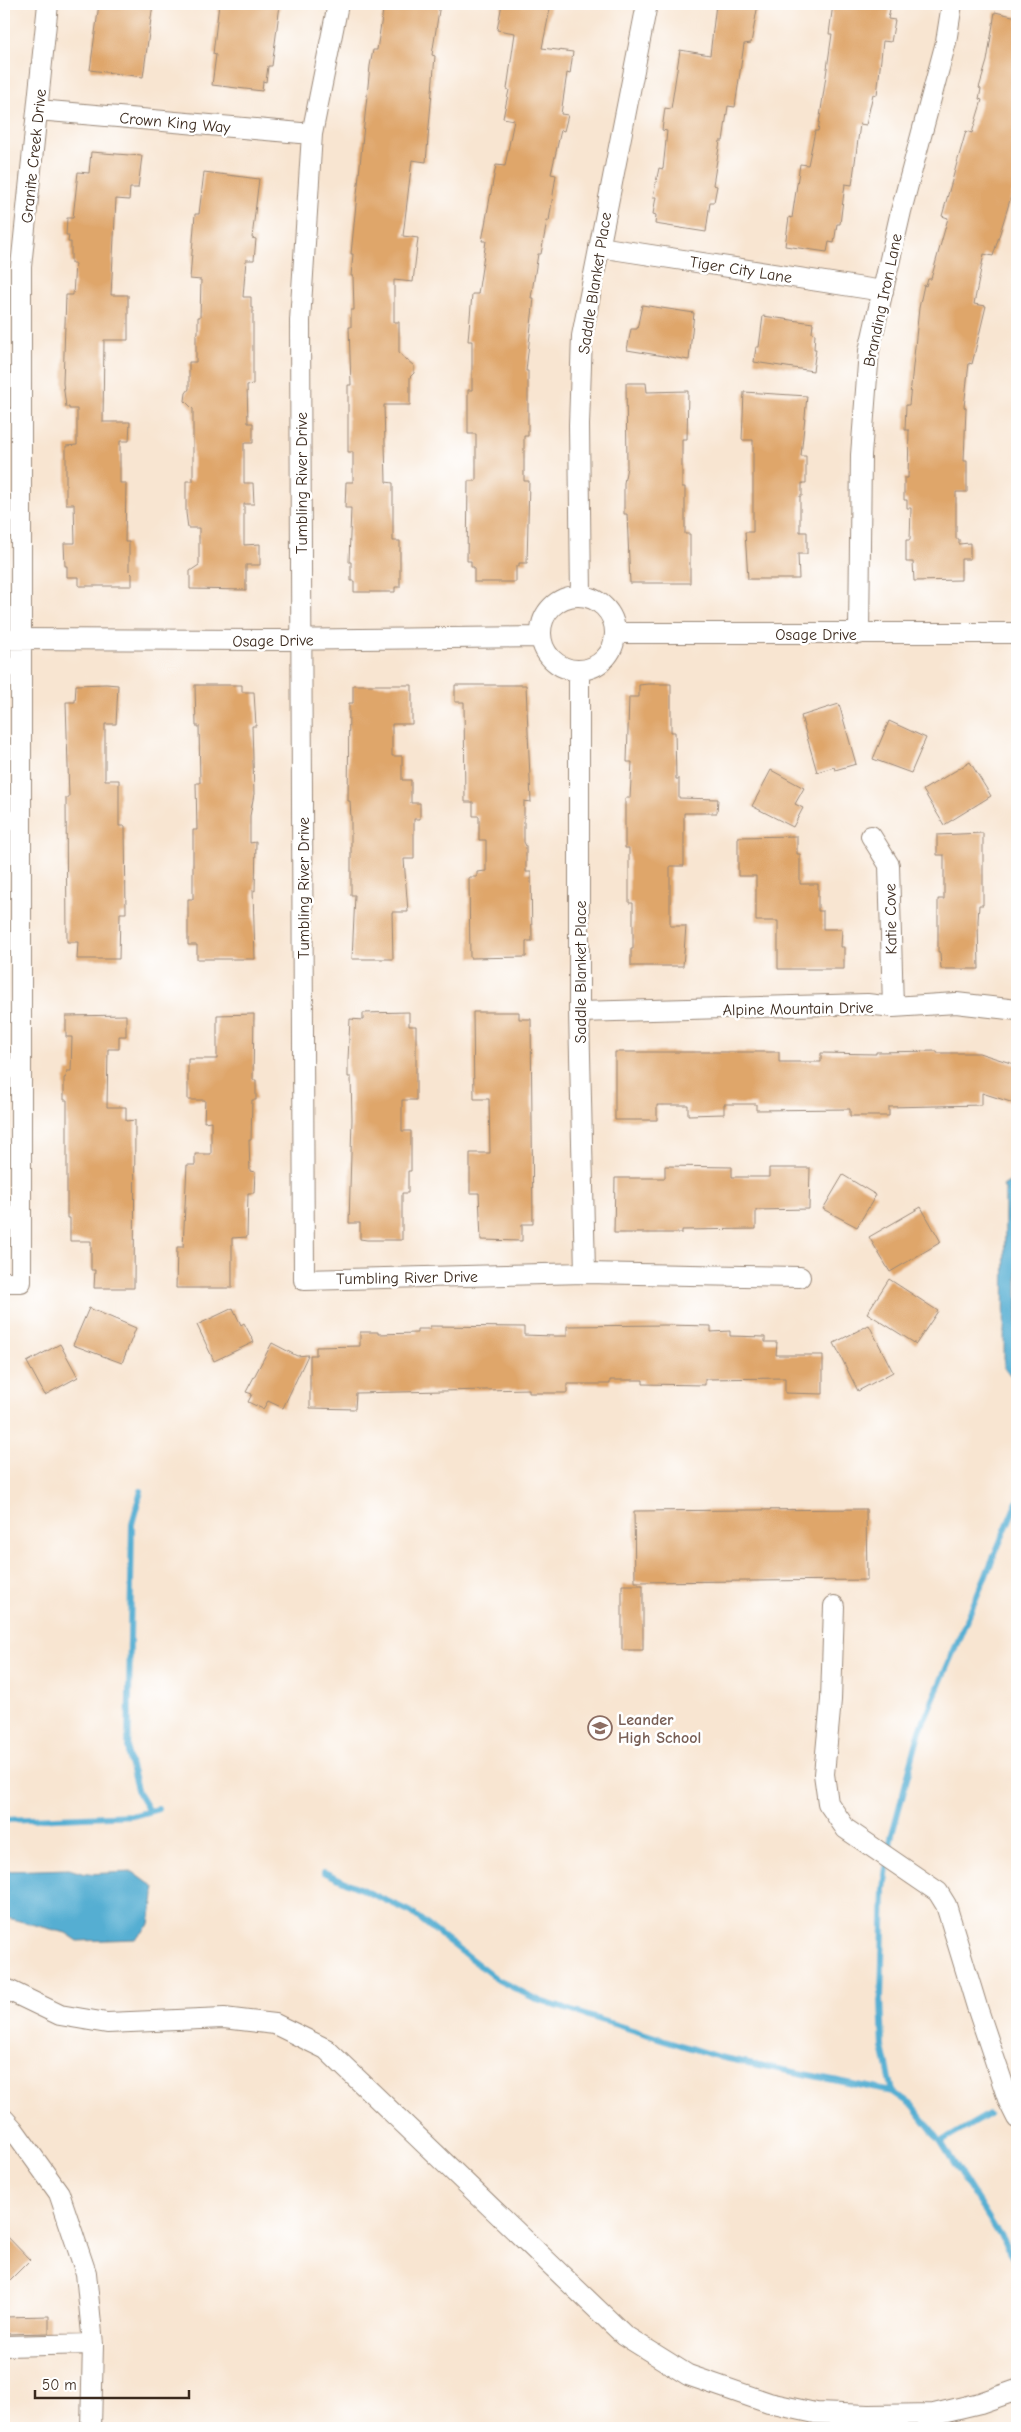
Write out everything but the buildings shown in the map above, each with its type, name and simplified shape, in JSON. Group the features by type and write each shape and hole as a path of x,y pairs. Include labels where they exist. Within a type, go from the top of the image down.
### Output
{"street":[{"name":"Granite Creek Drive","path":"4,1282 21,1282 12,639 21,268 48,4"},
{"name":"Tumbling River Drive","path":"338,4 312,134 300,321 303,639 304,1280 585,1273 800,1277"},
{"name":"Saddle Blanket Place","path":"580,596 579,425 582,336 647,4"},
{"name":"Branding Iron Lane","path":"859,634 861,455 869,351 901,211 946,42 952,4"},
{"name":"Crown King Way","path":"38,110 312,134"},
{"name":"Tiger City Lane","path":"599,247 883,291"},
{"path":"580,596 590,598 606,608 611,616 616,633 611,652 605,659 589,669 579,670 568,669 550,657 541,637 545,616 551,607 565,599 580,596"},
{"name":"Osage Drive","path":"616,633 1017,633"},
{"name":"Osage Drive","path":"12,639 541,637"},
{"name":"Saddle Blanket Place","path":"579,670 579,1012 585,1273"},
{"name":"Katie Cove","path":"871,836 889,864 893,1007"},
{"name":"Alpine Mountain Drive","path":"579,1012 868,1004 893,1007 956,1003 1017,1010"},
{"path":"834,1606 831,1700 824,1774 828,1803 846,1829 938,1892 946,1905 980,2016 1009,2102 1017,2118"},
{"path":"4,1988 60,2015 107,2023 224,2018 274,2024 326,2049 624,2335 688,2375 769,2403 815,2413 860,2415 934,2414 980,2403 1017,2390"},
{"path":"4,2119 59,2193 86,2273 93,2344 91,2428"},
{"path":"4,2346 93,2344"}],"water":[{"path":"1009,1182 1017,1186 1017,1378 1013,1378 1004,1368 1005,1190 1003,1186"},
{"path":"69,1869 85,1874 133,1872 155,1888 150,1924 135,1939 78,1941 66,1933 4,1917 4,1871"}],"waterway":[{"path":"141,1491 132,1524 128,1755 138,1793 149,1811"},
{"path":"893,2092 883,2047 881,1998 884,1889 891,1838 920,1730 1017,1502"},
{"path":"4,1820 136,1815 158,1809"},
{"path":"324,1872 411,1912 498,1980 540,2001 719,2057 893,2092 912,2105 941,2142 1017,2263"},
{"path":"941,2142 989,2114"}],"place":[{"name":"Leander High School","path":"600,1728"}]}
